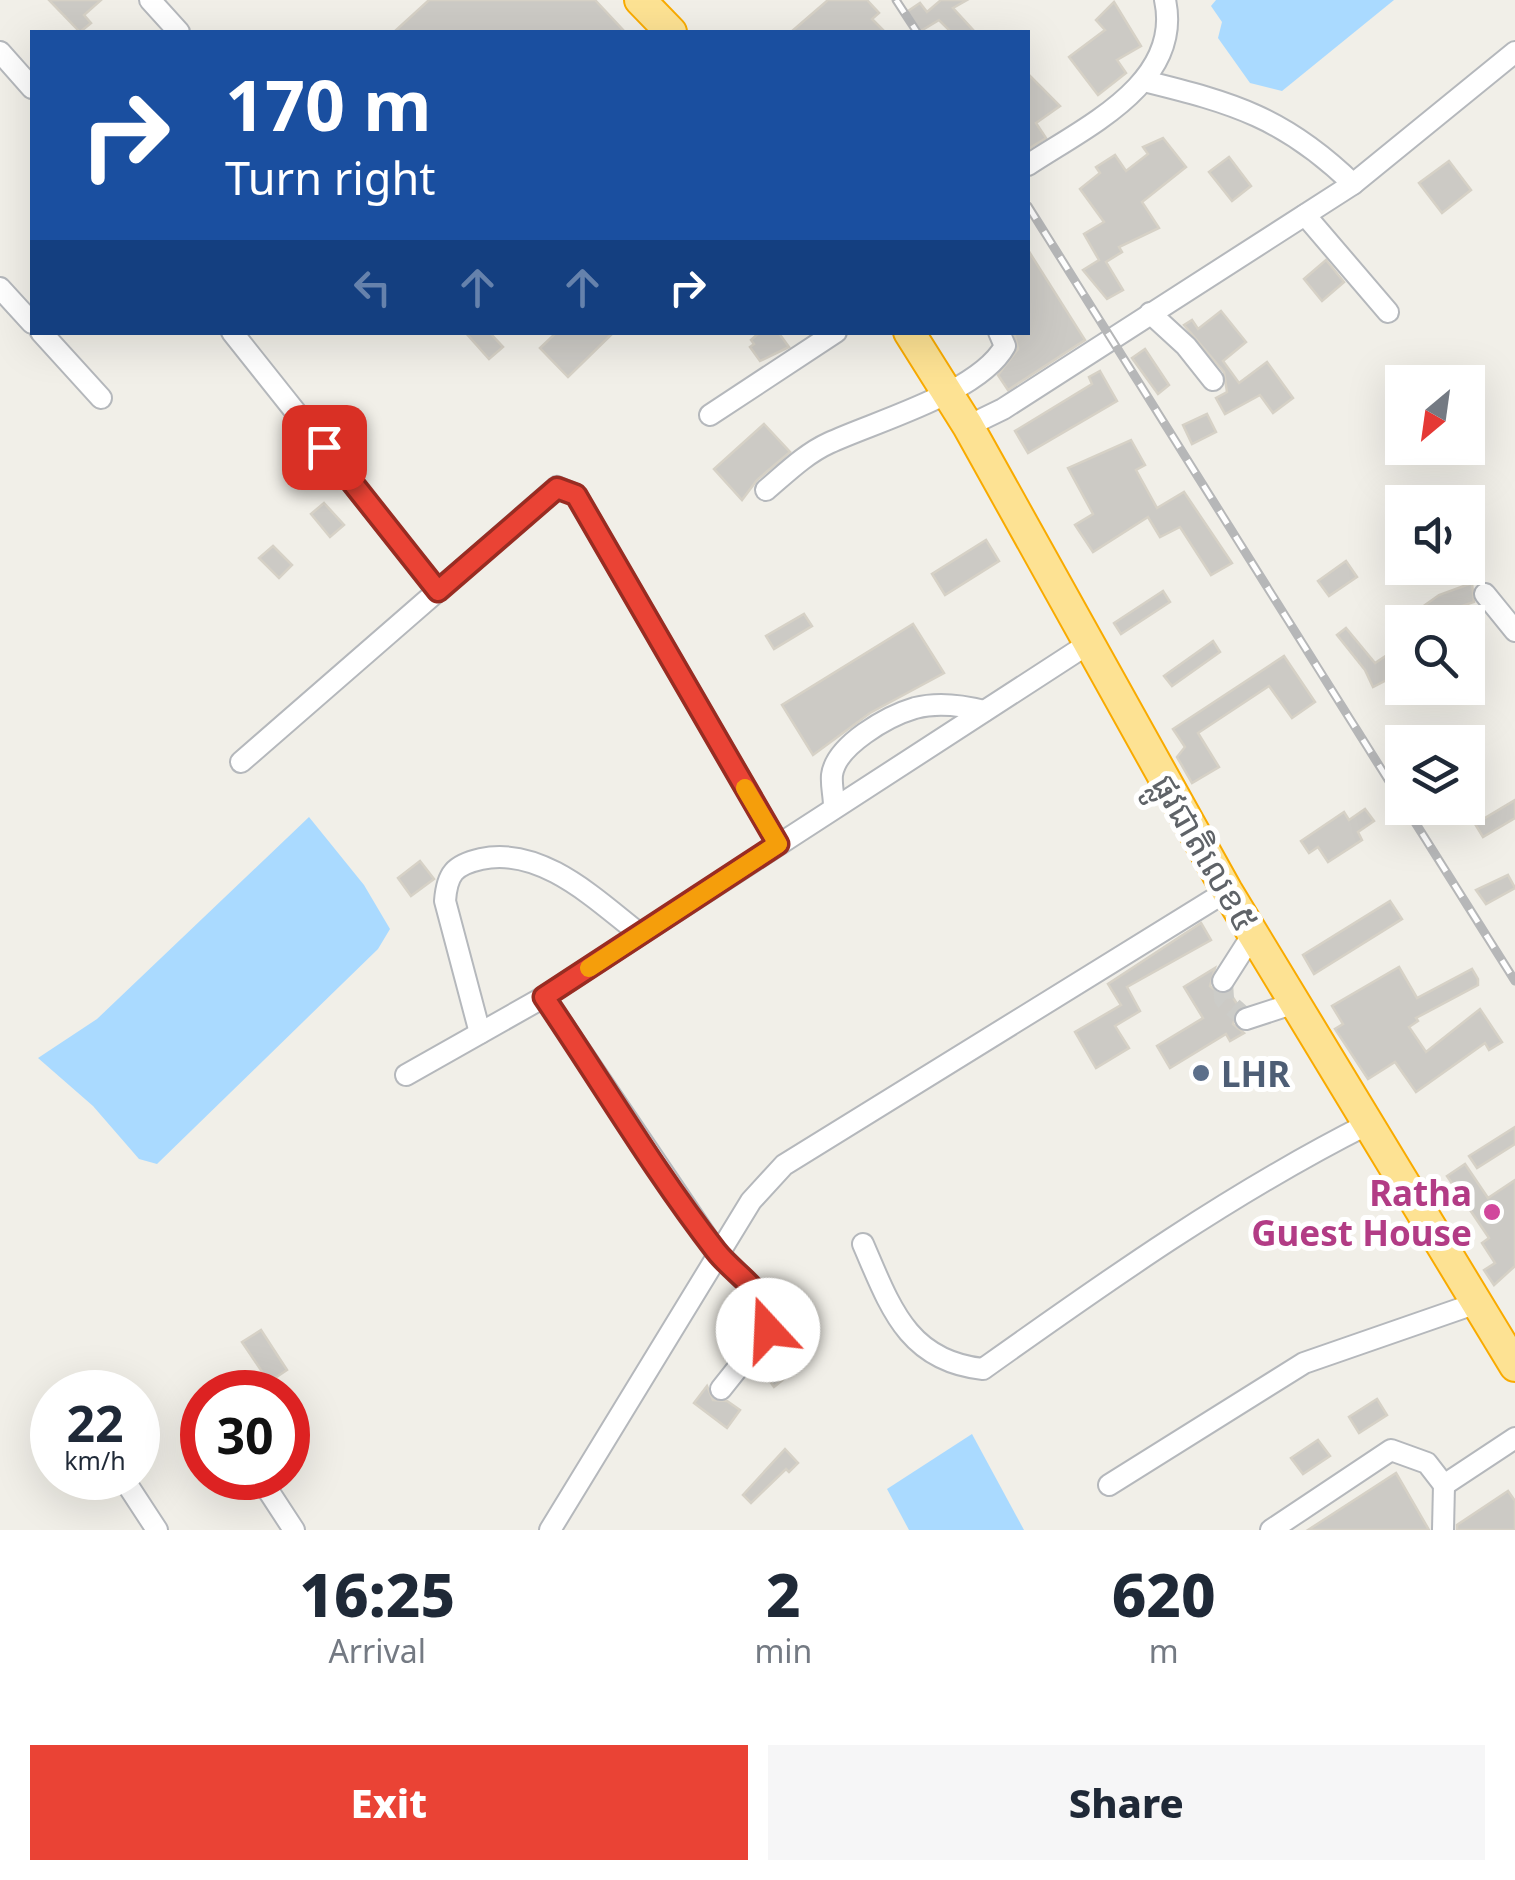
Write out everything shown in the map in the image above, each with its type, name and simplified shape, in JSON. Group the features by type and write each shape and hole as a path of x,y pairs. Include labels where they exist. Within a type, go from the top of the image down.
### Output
{"highway":[{"path":"640,0 668,30"},
{"name":"ផ្លូវជាតិលេខ៥","path":"911,335 968,426 1226,891 1515,1366"}],"street":[{"path":"150,0 177,30"},
{"path":"1030,164 1126,100 1144,81 1167,41 1165,0"},
{"path":"0,52 30,86"},
{"path":"968,426 1353,184 1515,52"},
{"path":"1144,81 1266,117 1318,150 1353,184"},
{"path":"1305,215 1388,312"},
{"path":"0,288 30,321"},
{"path":"1150,313 1186,346 1213,380"},
{"path":"44,335 101,398"},
{"path":"234,335 438,591"},
{"path":"710,415 831,335"},
{"path":"766,490 828,444 948,393 999,356 1004,346 1000,335"},
{"path":"241,762 557,488 576,495 778,844"},
{"path":"1485,594 1515,631"},
{"path":"406,1075 544,997 1088,644"},
{"path":"834,806 832,771 851,745 886,721 916,708 956,704 984,711"},
{"path":"480,1034 444,900 446,879 455,868 488,858 544,866 640,934"},
{"path":"550,1530 751,1201 784,1164 1226,891"},
{"path":"1223,980 1253,934"},
{"path":"544,997 718,1254 760,1294 769,1316 768,1330 721,1389"},
{"path":"1246,1018 1295,1003"},
{"path":"863,1244 890,1306 917,1344 954,1366 984,1369 1197,1219 1288,1164 1368,1124"},
{"path":"1109,1484 1304,1363 1477,1304"},
{"path":"1444,1485 1515,1438"},
{"path":"1271,1530 1391,1450 1427,1463 1444,1485 1442,1530"},
{"path":"137,1500 156,1530"},
{"path":"274,1500 294,1530"}],"water":[{"path":"1216,0 1394,0 1282,91 1250,83 1218,38 1222,22 1211,6"},
{"path":"309,817 364,885 390,929 378,949 157,1164 139,1159 93,1106 38,1058 97,1019"},
{"path":"972,1434 1024,1530 909,1530 887,1489"}],"building":[{"path":"49,0 101,0 84,15 91,23 78,30"},
{"path":"429,0 595,0 623,30 396,30"},
{"path":"828,0 867,0 879,13 872,19 883,30 793,30"},
{"path":"941,0 967,0 953,8 973,30 949,30 939,20 918,30 905,13 920,3 927,12"},
{"path":"1114,2 1141,46 1117,60 1126,73 1098,95 1069,57 1105,30 1096,20"},
{"path":"1030,76 1060,106 1036,123 1046,138 1030,148"},
{"path":"1163,138 1186,167 1142,202 1159,228 1119,247 1122,252 1106,262 1123,290 1107,299 1083,270 1099,260 1084,234 1104,222 1080,189 1100,173 1096,167 1115,155 1126,171 1148,154 1143,147"},
{"path":"1229,157 1251,186 1232,201 1209,172"},
{"path":"1449,161 1471,190 1442,213 1419,183"},
{"path":"1030,253 1085,340 1008,390 998,375 1018,349 1015,335 1030,335"},
{"path":"1326,260 1344,282 1322,301 1304,279"},
{"path":"1221,311 1246,342 1223,361 1239,383 1267,362 1293,398 1273,413 1260,395 1225,414 1216,398 1227,392 1224,372 1184,325 1192,320 1198,329"},
{"path":"468,335 492,335 503,347 489,359"},
{"path":"554,335 611,335 568,377 540,348"},
{"path":"757,335 780,335 789,347 760,361 750,347 754,344 751,340"},
{"path":"1145,349 1169,385 1158,394 1132,358"},
{"path":"1100,371 1117,401 1028,453 1015,431 1092,384 1089,377"},
{"path":"1207,414 1216,432 1192,444 1183,425"},
{"path":"764,424 790,452 757,480 742,500 714,469"},
{"path":"1131,440 1145,465 1136,470 1157,508 1184,492 1232,563 1211,575 1180,527 1160,537 1148,517 1093,552 1075,525 1093,514 1068,468"},
{"path":"324,503 344,525 330,537 311,514"},
{"path":"986,540 999,561 945,595 932,574"},
{"path":"273,546 292,565 279,578 259,558"},
{"path":"1346,561 1357,577 1329,596 1318,581"},
{"path":"1472,585 1474,602 1425,605 1439,595"},
{"path":"1163,591 1170,602 1121,634 1114,623"},
{"path":"804,614 812,626 774,649 766,636"},
{"path":"913,624 944,673 870,713 813,755 782,705"},
{"path":"1346,628 1375,663 1385,656 1385,681 1373,687 1365,670 1337,635"},
{"path":"1213,641 1220,652 1172,686 1164,676"},
{"path":"1284,656 1315,702 1292,718 1269,686 1198,733 1219,767 1192,783 1177,757 1185,747 1173,729"},
{"path":"1515,800 1515,818 1483,837 1476,825 1485,825 1485,818"},
{"path":"1365,809 1374,821 1358,832 1362,840 1328,862 1318,847 1309,853 1301,841 1344,812 1349,820"},
{"path":"420,861 434,879 411,896 398,878"},
{"path":"1508,875 1515,888 1486,904 1476,890"},
{"path":"1390,901 1402,919 1314,974 1303,955"},
{"path":"1201,923 1211,940 1127,987 1140,1011 1115,1026 1129,1048 1096,1068 1075,1032 1121,1005 1108,984"},
{"path":"1399,967 1417,998 1472,969 1478,979 1478,985 1416,1018 1418,1021 1409,1027 1426,1052 1480,1009 1502,1042 1489,1050 1485,1043 1416,1092 1395,1062 1368,1079 1335,1029 1343,1024 1332,1006"},
{"path":"1215,968 1210,986 1221,995 1230,993 1239,1007 1233,1024 1244,1033 1230,1041 1226,1034 1170,1068 1157,1046 1203,1018 1184,987"},
{"path":"1515,1127 1515,1144 1477,1168 1469,1156"},
{"path":"1465,1164 1488,1198 1515,1180 1515,1266 1494,1285 1484,1270 1495,1263 1482,1243 1489,1238 1447,1176"},
{"path":"261,1330 287,1370 261,1370 242,1342"},
{"path":"791,1344 804,1363 774,1387 761,1369"},
{"path":"707,1386 713,1400 727,1401 740,1410 727,1428 694,1403"},
{"path":"1377,1399 1387,1415 1359,1433 1349,1417"},
{"path":"1318,1440 1330,1456 1303,1474 1291,1458"},
{"path":"785,1449 798,1463 789,1472 786,1469 751,1503 743,1495"},
{"path":"1396,1473 1429,1530 1308,1530"},
{"path":"1508,1491 1515,1501 1515,1530 1457,1530 1457,1525"}],"tunnel":[{"path":"1223,981 1224,999 1246,1019"}],"railway":[{"path":"896,0 916,30"},
{"path":"1030,209 1385,775"},
{"path":"1417,825 1515,981"}],"slow traffic":[{"path":"589,968 778,844 745,788"}],"place":[{"name":"LHR","path":"1201,1073"},
{"name":"Ratha Guest House","path":"1492,1212"}],"route":[{"path":"324,447 438,591 557,488 576,495 778,844 544,997 718,1254 760,1294 769,1316 768,1330"}]}
